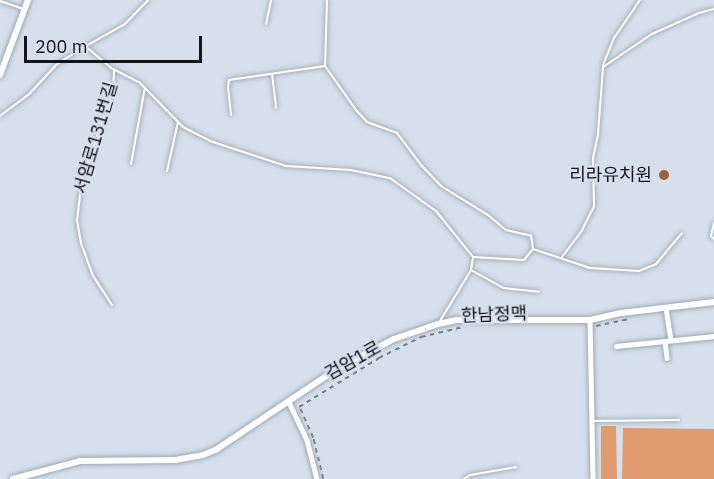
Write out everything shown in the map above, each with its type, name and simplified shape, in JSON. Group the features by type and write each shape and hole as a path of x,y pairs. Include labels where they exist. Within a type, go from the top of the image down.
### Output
{"street":[{"path":"0,75 28,0"},
{"name":"검암1로","path":"13,479 80,461 175,460 204,455 217,449 288,400 363,354 394,339 438,324 457,320 590,323 621,313 714,302"},
{"path":"666,308 667,358"},
{"path":"590,323 593,479"},
{"path":"616,346 714,336"},
{"path":"288,400 308,440 317,479"}],"lane":[{"path":"0,116 30,93 56,64 125,24 148,0"},
{"path":"266,24 271,0"},
{"path":"327,0 325,66 367,122 397,133 421,165 441,186 488,214 506,230 531,236 533,249 524,260 473,257 471,270 438,324"},
{"path":"562,257 582,230 594,206 593,158 598,134 603,67 614,38 640,0"},
{"path":"0,1 24,9"},
{"path":"603,67 652,34 699,13 714,9"},
{"name":"서암로131번길","path":"85,46 114,70 132,77 145,87 178,122 210,141 286,166 351,171 390,178 436,211 473,257"},
{"path":"231,115 228,87 230,80 325,66"},
{"name":"서암로131번길","path":"112,305 93,276 81,243 77,220 82,179 113,91 114,70"},
{"path":"272,74 276,108"},
{"name":"서암로131번길","path":"131,164 145,87"},
{"path":"167,171 178,122"},
{"path":"714,223 711,236 714,239"},
{"path":"533,249 605,271 648,269 665,255 682,233"},
{"path":"471,270 503,288 539,292"},
{"path":"593,421 679,420"},
{"path":"464,479 470,475 516,467"}],"path":[{"path":"590,323 636,317"},
{"name":"한남정맥","path":"323,479 313,438 298,406 370,363 421,337 465,326"}],"shaded area":[{"path":"601,426 616,426 617,479 601,479"},
{"path":"623,428 714,429 714,479 622,479"}],"place":[{"name":"리라유치원","path":"664,175"}]}
